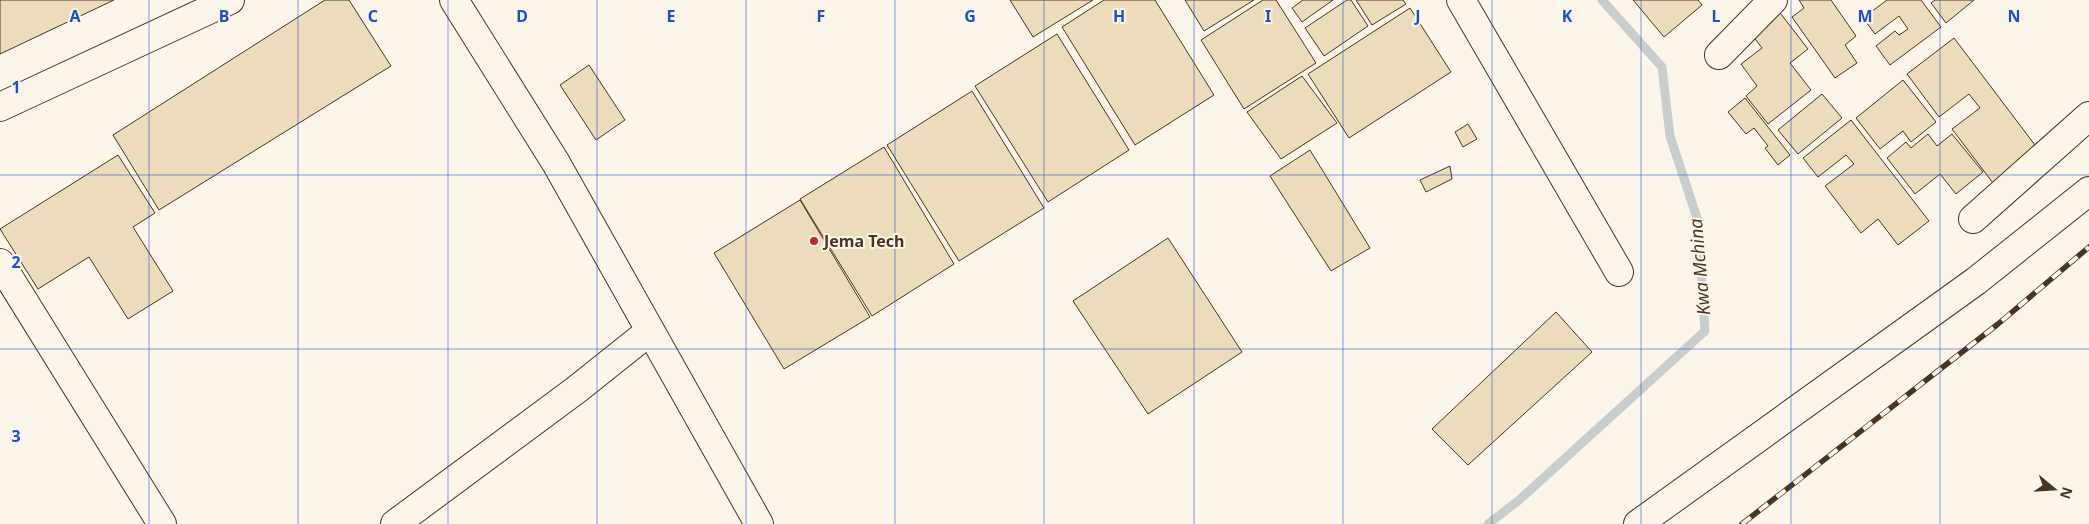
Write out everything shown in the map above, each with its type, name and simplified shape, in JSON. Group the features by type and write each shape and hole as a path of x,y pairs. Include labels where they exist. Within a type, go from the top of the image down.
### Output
{"street":[{"path":"0,107 230,0"},
{"path":"454,0 556,163 759,524"},
{"path":"1461,0 1619,272"},
{"path":"1718,55 1773,0"},
{"path":"1973,219 2089,116"},
{"path":"1638,524 1976,281 2089,191"},
{"path":"0,263 162,524"},
{"path":"394,524 576,390 650,331"}],"building":[{"path":"0,0 114,0 0,54"},
{"path":"325,0 349,0 391,66 159,210 113,135"},
{"path":"1010,0 1093,0 1033,37"},
{"path":"1104,0 1155,0 1214,95 1135,145 1062,27"},
{"path":"1185,0 1254,0 1204,31"},
{"path":"1263,0 1276,0 1316,63 1244,109 1201,40"},
{"path":"1303,0 1333,0 1302,22 1292,8"},
{"path":"1347,0 1351,0 1368,26 1324,56 1305,28"},
{"path":"1356,0 1403,0 1406,4 1372,25"},
{"path":"1633,0 1698,0 1702,5 1664,37"},
{"path":"1799,0 1831,0 1856,36 1845,45 1857,63 1835,78 1792,17 1804,8"},
{"path":"1887,0 1921,0 1941,27 1890,65 1876,46 1895,31 1899,35 1908,29 1899,16 1875,34 1863,18"},
{"path":"1935,0 1974,0 1946,23 1931,3"},
{"path":"1410,8 1451,72 1349,138 1308,74"},
{"path":"1777,9 1808,49 1790,63 1811,90 1768,124 1746,96 1757,86 1741,64 1762,48 1749,31"},
{"path":"1057,34 1129,150 1048,202 975,86"},
{"path":"1954,38 2041,153 1996,187 1952,129 1980,108 1969,94 1939,117 1907,74"},
{"path":"589,65 625,120 596,140 560,85"},
{"path":"1302,76 1337,123 1281,159 1247,112"},
{"path":"1903,80 1936,122 1911,142 1903,131 1880,149 1856,118"},
{"path":"972,91 1044,208 959,261 887,145"},
{"path":"1822,94 1842,118 1798,154 1778,130"},
{"path":"1745,98 1790,155 1778,165 1765,148 1768,146 1754,128 1746,134 1728,112"},
{"path":"1851,120 1929,221 1898,245 1878,219 1861,233 1825,186 1854,164 1846,155 1818,177 1803,158"},
{"path":"1468,124 1477,139 1463,147 1455,132"},
{"path":"1928,134 1937,146 1952,134 1983,172 1956,194 1940,174 1915,194 1887,158 1906,142 1911,148"},
{"path":"884,147 954,264 872,316 800,199"},
{"path":"1310,150 1370,248 1331,271 1270,176"},
{"path":"118,155 155,213 133,227 173,291 128,319 89,257 38,289 0,229"},
{"path":"1450,166 1452,179 1426,192 1420,180"},
{"path":"800,200 870,317 784,369 714,253"},
{"path":"1168,238 1242,352 1148,414 1073,301"},
{"path":"1556,312 1592,352 1468,465 1432,429"}],"waterway":[{"name":"Kwa Mchina","path":"1488,524 1518,501 1705,331 1698,221 1670,136 1662,67 1602,0"}],"railway":[{"path":"1742,524 1998,324 2089,247"}],"place":[{"name":"Jema Tech","path":"814,241"}]}
